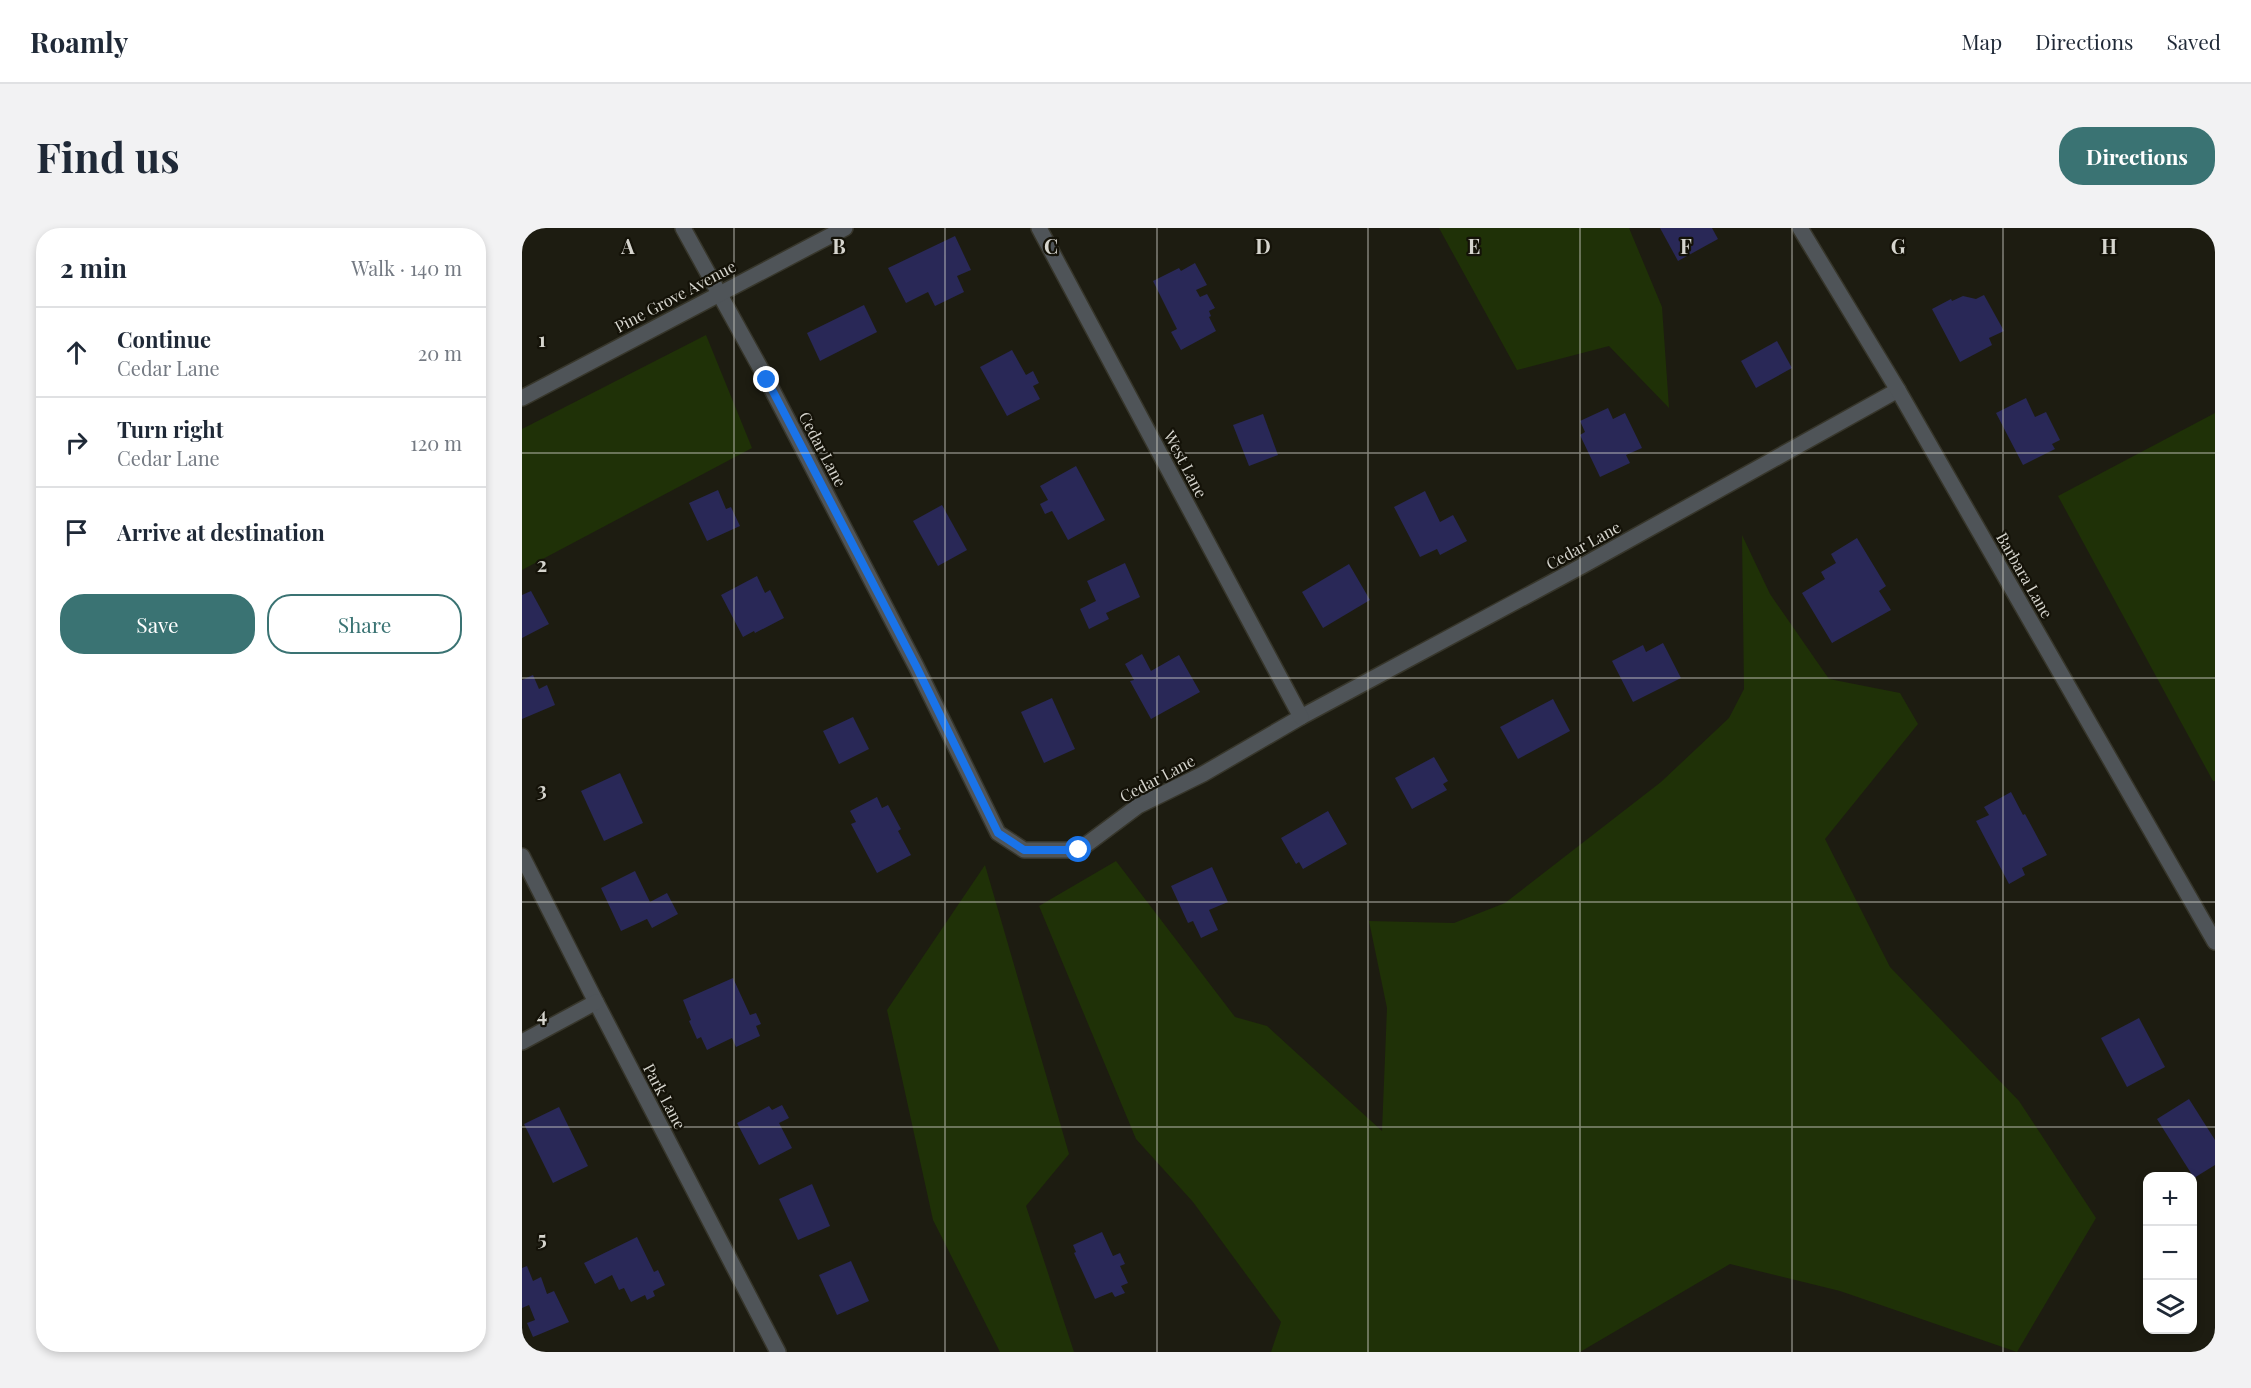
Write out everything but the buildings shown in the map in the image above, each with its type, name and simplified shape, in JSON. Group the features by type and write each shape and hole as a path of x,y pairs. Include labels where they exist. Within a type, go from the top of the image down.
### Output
{"street":[{"name":"Cedar Lane","path":"683,228 767,380 916,666 998,833 1024,850 1079,850 1138,806 1203,774 1301,717 1593,560 1898,390"},
{"name":"Pine Grove Avenue","path":"522,398 845,228"},
{"name":"West Lane","path":"1039,228 1301,717"},
{"name":"Barbara Lane","path":"1800,228 1898,390 2215,942"},
{"name":"Park Lane","path":"522,856 778,1352"},
{"path":"522,1042 596,1002"}],"green space":[{"path":"1439,228 1629,228 1662,307 1669,408 1609,346 1517,370"},
{"path":"706,335 752,448 522,570 522,429"},
{"path":"2215,413 2215,781 2213,781 2058,496"},
{"path":"1742,535 1770,594 1829,679 1900,693 1918,724 1825,839 1890,967 2019,1101 2096,1218 2017,1352 1840,1291 1730,1264 1580,1352 1271,1352 1281,1322 1193,1202 1136,1139 1039,906 1116,861 1235,1017 1267,1026 1382,1131 1387,1008 1369,921 1454,923 1505,903 1661,782 1729,718 1744,689"},
{"path":"985,865 1069,1154 1026,1206 1074,1352 1000,1352 933,1220 887,1010"}],"route":[{"path":"767,380 916,666 998,833 1024,850 1079,850"}]}
